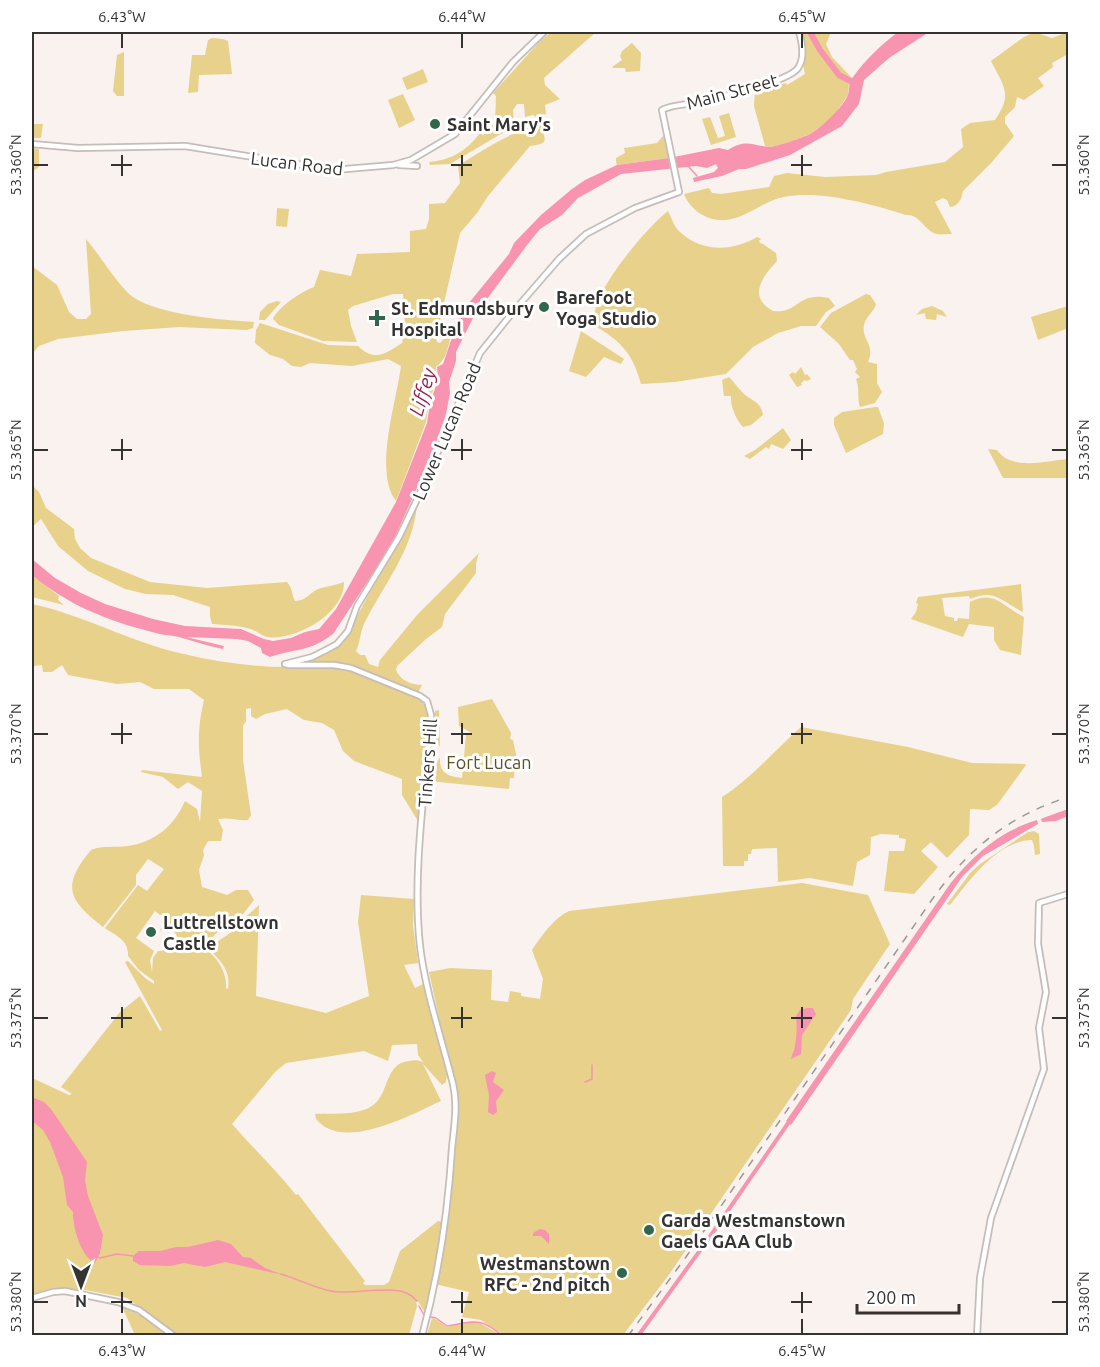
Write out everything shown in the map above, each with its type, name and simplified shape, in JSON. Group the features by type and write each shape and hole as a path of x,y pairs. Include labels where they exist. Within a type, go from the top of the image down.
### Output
{"main road":[{"name":"Lucan Road","path":"32,144 78,148 185,146 334,170 393,165 411,160 455,134 513,62 544,32"},
{"name":"Main Street","path":"675,171 662,110 754,87 791,75 799,67 801,60 802,48 799,32"},
{"path":"393,165 417,166"},
{"name":"Lower Lucan Road","path":"285,664 312,657 326,650 337,644 348,631 357,606 399,537 484,347 581,237 635,208 679,192 675,171"},
{"name":"Tinkers Hill","path":"285,664 342,666 419,696 427,701 431,715 417,893 418,924 422,958 456,1104 445,1228 434,1290 422,1335"},
{"path":"977,1335 980,1278 994,1208 1044,1074 1040,1028 1046,992 1038,944 1038,903 1068,894"},
{"path":"32,1298 65,1291 118,1302 139,1310 174,1335"}],"green space":[{"path":"551,32 596,32 544,78 545,85 560,99 545,105 546,114 536,117 533,115 525,117 524,104 517,104 513,110 514,126 450,164 430,165 429,162 458,154 480,133 483,135 488,132 495,118 496,96 493,93"},
{"path":"801,32 831,32 826,44 832,57 852,78 848,95 832,118 810,134 779,146 765,146 754,106 755,91 786,83 787,85 805,74"},
{"path":"1034,32 1052,38 1068,32 1068,54 1052,63 1053,67 1038,78 1044,86 1024,100 1017,97 1015,107 1005,117 1005,123 1014,136 963,191 957,204 950,207 947,200 943,198 935,202 952,234 936,234 911,215 829,197 798,195 784,197 728,220 713,219 703,215 686,199 684,194 709,188 712,193 721,194 769,187 774,176 787,173 825,177 876,175 945,162 963,147 961,129 970,123 995,120 1001,111 1005,90 991,61"},
{"path":"212,38 228,41 232,74 199,75 198,92 188,93 192,55 205,55 208,40"},
{"path":"632,43 641,53 640,71 626,72 625,68 613,68 622,60 620,56 622,51"},
{"path":"124,52 124,96 117,96 113,91 117,55"},
{"path":"423,69 428,82 407,90 402,78"},
{"path":"403,94 415,120 399,128 388,100"},
{"path":"729,113 736,137 711,145 702,119 710,117 718,138 725,136 719,116"},
{"path":"541,123 545,140 541,144 530,146 460,233 436,338 440,343 449,333 451,334 449,343 445,357 436,367 437,379 429,402 426,422 396,501 389,488 386,454 401,366 388,359 352,366 310,363 301,367 292,366 283,359 270,355 255,343 256,330 260,323 328,345 358,346 375,355 385,353 402,343 405,327 403,294 393,294 353,306 348,310 357,342 323,341 279,325 273,319 291,300 314,287 320,270 351,276 357,254 410,252 410,231 426,229 429,204 445,203 460,183 458,166 519,131"},
{"path":"32,124 43,124 41,138 32,138"},
{"path":"664,136 669,158 617,165 616,158 625,153 624,148 657,143"},
{"path":"32,148 39,149 39,167 32,172"},
{"path":"277,208 289,209 287,227 276,226"},
{"path":"668,211 678,230 698,244 718,248 728,247 757,237 761,239 760,243 776,253 777,261 762,281 759,294 765,306 773,311 782,311 804,300 818,297 829,298 835,306 826,312 816,326 801,326 778,333 753,347 726,374 675,382 641,384 634,364 625,349 595,326 595,312 600,296 616,270 638,242"},
{"path":"86,239 122,286 133,297 144,303 191,316 254,322 253,328 247,330 179,327 123,331 58,339 39,346 32,354 32,266 57,285 69,312 77,319 86,319 91,314"},
{"path":"866,294 870,295 876,304 864,325 864,335 870,351 868,362 877,364 877,383 882,392 875,403 860,407 856,379 860,377 855,372 857,369 853,360 850,360 839,344 820,327 831,313"},
{"path":"281,302 265,320 259,320 260,312 268,304"},
{"path":"932,306 943,311 947,317 937,314 936,320 926,319 925,313 916,315 922,309"},
{"path":"1068,306 1068,328 1038,340 1031,317"},
{"path":"581,331 624,359 621,364 604,357 586,377 569,371"},
{"path":"801,367 805,375 807,374 811,379 805,380 797,387 789,375 793,372 795,374"},
{"path":"729,377 762,410 763,415 751,425 743,427 734,412 731,396 724,396 722,380"},
{"path":"878,407 884,423 883,434 846,453 834,425 834,418 842,412"},
{"path":"783,428 791,440 783,449 771,444 769,449 766,447 750,459 744,456 755,450"},
{"path":"988,449 997,450 1011,461 1020,463 1068,459 1068,478 1003,478"},
{"path":"32,485 39,492 46,508 74,529 75,539 80,548 91,558 150,582 207,588 287,582 295,601 303,599 317,589 344,582 342,593 328,614 317,623 304,630 279,637 267,637 252,630 231,625 212,624 210,607 173,595 146,594 125,589 88,571 58,546 41,519 32,527"},
{"path":"417,505 410,538 364,624 356,651 360,655 365,655 369,664 378,667 380,660 417,615 479,553 476,573 445,614 442,627 397,666 396,670 403,679 422,685 418,693 344,664 302,663 328,653 343,643 405,533"},
{"path":"32,575 59,596 58,600 64,605 32,597"},
{"path":"1021,584 1023,612 992,596 986,595 970,599 969,596 942,598 945,616 954,618 954,621 958,618 969,619 970,602 986,597 993,598 1024,617 1021,655 1000,650 994,640 994,627 969,624 963,637 911,619 916,612 918,597"},
{"path":"32,604 70,615 146,643 197,657 262,666 322,665 343,668 409,693 427,708 430,717 418,821 402,795 402,779 354,761 343,751 334,730 322,723 304,720 287,709 265,714 256,719 251,716 251,708 246,709 246,721 243,726 243,760 251,815 248,820 218,819 223,830 221,841 208,841 203,850 204,855 199,870 202,887 227,895 236,890 248,890 254,900 243,914 220,929 206,945 189,939 179,940 174,931 160,930 168,921 170,914 160,915 155,911 136,938 154,951 150,960 152,972 153,958 158,951 182,942 207,950 214,956 223,971 228,989 226,972 221,962 209,949 215,939 217,942 242,925 240,922 259,905 256,996 326,1013 369,996 358,922 361,895 414,899 413,925 418,963 404,965 415,988 425,983 447,1074 446,1082 442,1085 423,1064 441,1101 369,1130 339,1132 327,1128 316,1119 315,1114 352,1113 372,1106 378,1101 395,1067 409,1061 423,1062 418,1055 417,1044 392,1045 388,1061 364,1051 286,1063 275,1072 232,1124 296,1195 298,1194 365,1281 363,1283 365,1285 384,1285 389,1282 400,1251 438,1221 443,1222 425,1313 418,1301 416,1302 417,1306 409,1335 177,1335 127,1298 85,1290 57,1288 32,1294 32,1078 69,1095 72,1094 61,1087 120,1012 140,996 160,1031 162,1030 125,962 128,961 154,984 154,981 139,970 128,956 124,942 105,928 138,885 147,891 164,869 148,859 136,875 136,885 103,927 82,909 76,900 72,883 75,873 91,850 138,844 155,837 175,818 185,801 197,809 200,822 202,791 188,782 178,789 163,777 141,772 142,770 202,777 199,739 204,700 189,689 154,689 140,682 117,684 68,675 62,665 52,672 43,672 42,665 32,664"},
{"name":"Fort Lucan","path":"492,699 511,733 510,739 513,740 516,754 514,778 510,778 509,789 429,781 430,766 435,766 440,757 441,767 445,773 462,778 466,735 470,735 470,732 459,726 458,707"},
{"path":"439,710 440,747 433,735 435,711"},
{"path":"801,727 908,747 972,763 1026,765 997,805 989,810 970,809 969,835 947,858 931,842 921,851 938,867 914,894 884,891 889,851 904,851 906,839 899,838 899,835 881,834 871,837 870,855 857,862 853,886 810,878 778,882 777,848 752,849 751,854 748,854 748,861 744,861 744,866 723,866 722,797 753,773"},
{"path":"1034,831 1039,834 1040,854 1035,855 1032,840 1008,847 985,864 950,905 947,904 971,872 980,864 1028,832"},
{"path":"802,883 868,895 890,944 853,999 851,1010 668,1276 623,1335 503,1335 481,1320 462,1317 469,1292 435,1284 448,1198 455,1090 429,972 450,968 492,970 491,1000 508,1002 510,991 521,993 521,996 540,999 543,979 532,950 553,923 569,911"},
{"path":"122,1307 142,1316 168,1335 135,1335"},
{"path":"432,1318 447,1327 472,1321 480,1323 500,1335 427,1335"}],"shaded area":[{"path":"898,32 929,32 889,58 864,80 859,104 842,126 790,155 722,176 694,182 693,178 714,172 718,168 716,164 707,168 696,166 621,174 578,198 562,215 540,229 473,318 456,352 456,361 449,382 450,393 446,414 433,452 391,546 333,634 324,640 309,647 270,657 262,653 261,648 248,641 186,637 224,646 223,649 217,648 119,623 73,603 32,575 32,559 55,578 105,604 185,626 241,629 273,641 319,629 336,609 396,502 427,423 430,403 438,380 437,367 443,364 460,314 509,254 514,243 541,215 585,180 617,165 719,148 728,150 740,144 773,147 810,134 826,122 842,105 848,95 851,79 863,64"},
{"path":"1068,809 1068,816 1056,821 1042,822 1041,819"},
{"path":"1037,820 1038,824 983,856 962,877 791,1125 786,1121 959,873 999,837"},
{"path":"813,1008 816,1014 802,1035 801,1054 791,1059 795,1049 796,1016 800,1010"},
{"path":"492,1071 496,1073 493,1082 504,1090 496,1101 497,1112 493,1115 488,1112 489,1095 485,1075"},
{"path":"32,1097 44,1102 51,1109 87,1162 85,1181 88,1196 103,1235 100,1253 95,1263 85,1254 78,1240 73,1212 67,1205 63,1177 50,1142 43,1130 32,1121"},
{"path":"540,1229 549,1234 549,1244 541,1236 533,1236 533,1233"},
{"path":"218,1240 231,1244 243,1257 251,1258 265,1268 283,1275 225,1262 205,1267 184,1263 170,1266 140,1265 133,1261 133,1256 139,1251 160,1251"}],"waterway":[{"path":"810,32 839,75 856,84"},
{"path":"688,166 697,176"},
{"path":"585,1082 592,1079 592,1065"},
{"path":"638,1336 791,1119"},
{"path":"97,1256 100,1258 117,1254 133,1256"},
{"path":"281,1274 331,1291 401,1291 417,1301"},
{"path":"419,1306 424,1315"},
{"path":"431,1317 447,1326 470,1322 482,1323 502,1336"}],"railway":[{"path":"628,1336 686,1257 945,882 990,837 1026,814 1068,797"}],"place":[{"name":"Saint Mary's","path":"435,124"},
{"name":"Barefoot Yoga Studio","path":"544,307"},
{"name":"St. Edmundsbury Hospital","path":"377,318"},
{"name":"Luttrellstown Castle","path":"151,932"},
{"name":"Garda Westmanstown Gaels GAA Club","path":"649,1230"},
{"name":"Westmanstown RFC - 2nd pitch","path":"622,1273"}],"water label":[{"name":"Liffey","path":"422,392"}]}
